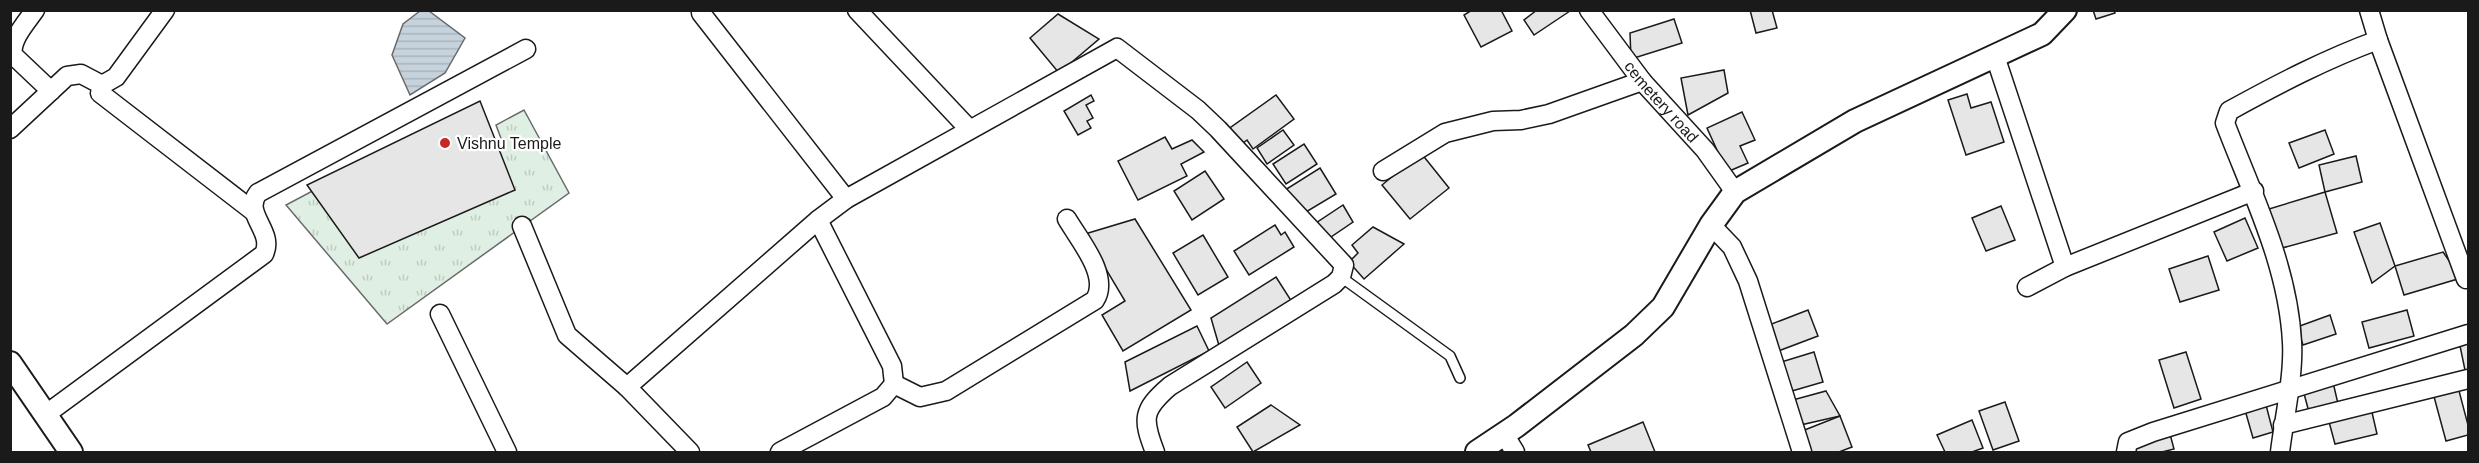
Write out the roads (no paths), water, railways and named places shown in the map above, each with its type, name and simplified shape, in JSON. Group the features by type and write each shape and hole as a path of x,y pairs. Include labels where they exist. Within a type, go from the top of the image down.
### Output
{"street":[{"path":"35,10 16,38 12,48 13,55 51,91"},
{"path":"10,129 74,73 81,74 102,85 116,77 165,10"},
{"path":"857,10 969,129"},
{"name":"cemetery road","path":"1589,10 1642,81 1679,120 1735,192"},
{"path":"1477,453 1509,443 1663,308 1711,225 1735,192 1855,121 2042,34 2065,10"},
{"path":"2369,10 2466,279"},
{"path":"701,13 846,199"},
{"path":"2280,453 2292,344 2284,286 2254,191 2225,123 2229,111 2338,55 2378,40"},
{"path":"627,387 818,220 846,199 1117,48 1198,110 1218,129 1344,265 1341,277 1170,386 1154,400 1147,411 1145,422 1155,453"},
{"path":"253,211 253,200 258,193 526,49"},
{"path":"1995,56 2065,267"},
{"path":"1383,171 1445,133 1484,123 1521,120 1550,114 1642,81"},
{"path":"45,415 264,254 268,245 267,234 253,211 100,93"},
{"path":"2027,287 2065,267 2254,191"},
{"path":"894,384 920,397 946,390 1095,300 1101,290 1099,277 1068,219"},
{"path":"780,453 883,397 894,384 892,366 818,220"},
{"path":"1711,225 1731,247 1748,281 1802,453"},
{"path":"522,226 567,335 627,387 690,453"},
{"path":"440,314 507,453"},
{"path":"2126,453 2128,442 2153,432 2469,334"},
{"path":"10,363 70,453"},
{"path":"2283,425 2469,379"}],"lane":[{"path":"1341,277 1450,356 1460,378"}],"place":[{"name":"Vishnu Temple","path":"445,143"}]}
